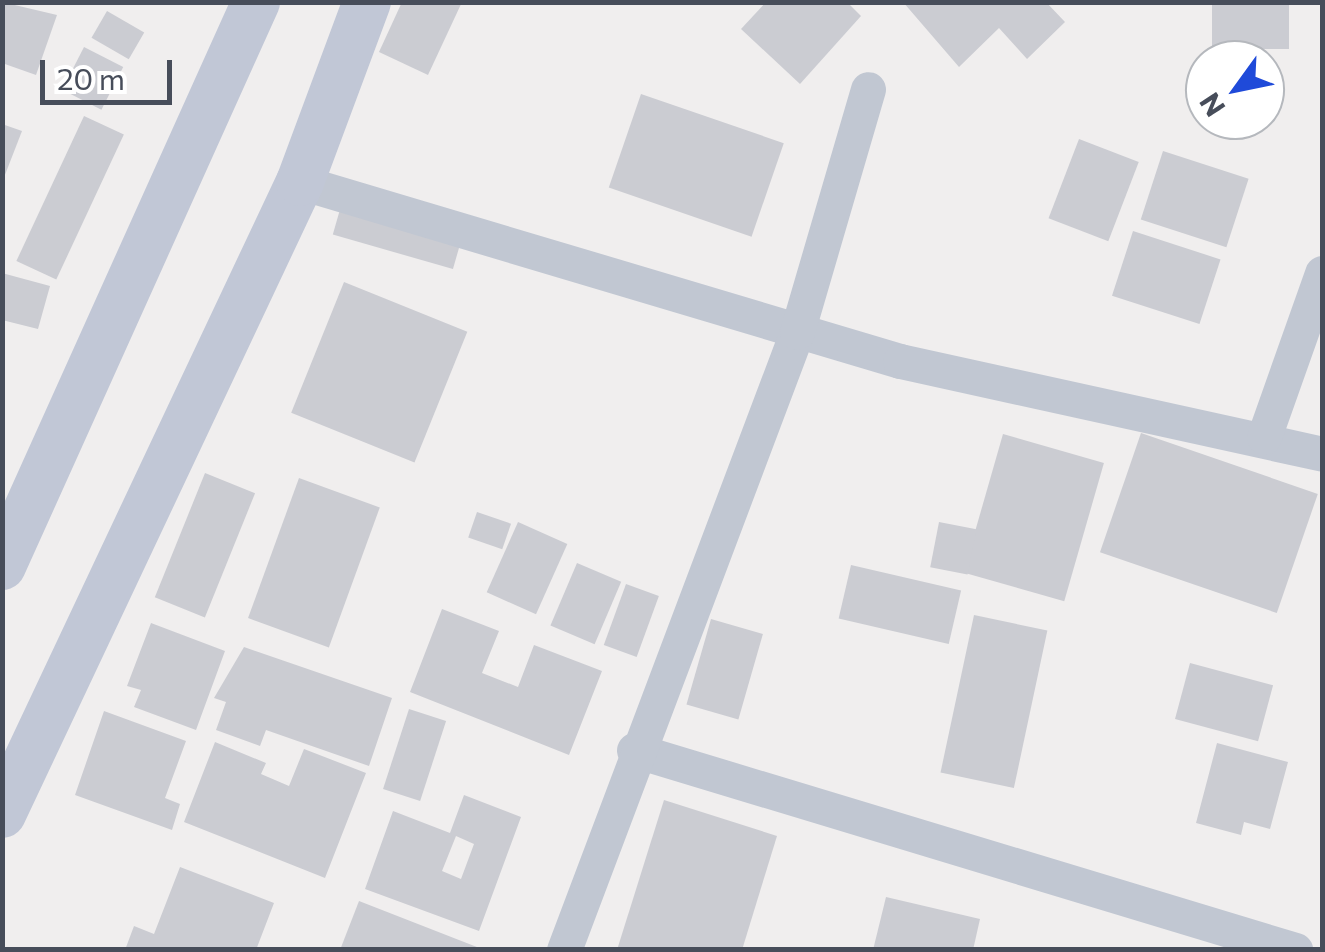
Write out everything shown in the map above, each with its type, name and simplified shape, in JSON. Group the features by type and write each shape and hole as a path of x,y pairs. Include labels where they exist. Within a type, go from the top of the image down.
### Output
{"main road":[{"path":"2,566 256,2"},
{"path":"2,814 300,182 367,2"}],"street":[{"path":"564,950 634,750 797,332 868,89"},
{"path":"300,182 797,332 1264,437 1322,454"},
{"path":"1264,437 1322,273"},
{"path":"634,750 1295,950"}],"building":[{"path":"2,2 57,15 36,75 2,63"},
{"path":"402,2 462,2 428,75 379,52"},
{"path":"766,2 847,2 861,16 800,84 741,29"},
{"path":"903,2 1046,2 1065,22 1027,59 999,28 959,67"},
{"path":"1212,2 1289,2 1289,49 1285,49 1285,40 1212,40"},
{"path":"107,11 144,32 129,59 92,38"},
{"path":"84,47 123,67 101,110 62,90"},
{"path":"641,94 784,143 752,237 609,188"},
{"path":"84,116 124,135 56,280 16,261"},
{"path":"2,124 22,131 3,180 2,180"},
{"path":"1079,139 1139,162 1108,241 1049,218"},
{"path":"1163,151 1249,179 1226,247 1141,219"},
{"path":"343,199 463,233 453,269 333,235"},
{"path":"1133,231 1220,259 1199,324 1112,296"},
{"path":"2,273 50,286 38,329 2,320"},
{"path":"344,282 467,332 414,463 291,413"},
{"path":"1141,433 1318,494 1277,613 1100,552"},
{"path":"1003,434 1104,463 1064,601 963,572"},
{"path":"205,473 255,493 205,617 155,597"},
{"path":"299,478 380,507 329,647 248,618"},
{"path":"477,512 511,524 502,549 468,538"},
{"path":"518,522 567,544 536,614 487,592"},
{"path":"939,522 976,529 968,574 930,567"},
{"path":"577,563 621,582 595,644 550,626"},
{"path":"851,565 961,590 949,644 839,619"},
{"path":"626,584 659,596 637,657 604,645"},
{"path":"442,609 499,631 482,673 518,687 534,645 602,671 569,755 410,692"},
{"path":"974,615 1047,631 1014,788 941,772"},
{"path":"711,619 763,634 738,719 686,705"},
{"path":"151,623 225,651 196,730 134,707 141,690 127,686"},
{"path":"244,647 392,698 369,766 266,730 260,746 216,730 226,702 214,698"},
{"path":"1190,663 1273,685 1258,741 1175,719"},
{"path":"409,709 446,721 420,801 383,789"},
{"path":"104,711 186,741 165,798 180,804 172,830 75,795"},
{"path":"215,742 266,763 261,774 289,786 304,749 366,773 325,878 184,822"},
{"path":"1217,743 1288,762 1270,829 1244,822 1241,835 1196,823"},
{"path":"464,795 521,817 479,931 365,889 393,811 450,833","holes":["456,836 474,844 461,879 442,871"]},
{"path":"664,800 777,836 742,950 617,950"},
{"path":"180,867 274,903 256,950 125,950 134,926 154,934"},
{"path":"886,897 980,919 973,950 873,950"},
{"path":"359,901 482,949 482,950 340,950"}]}
